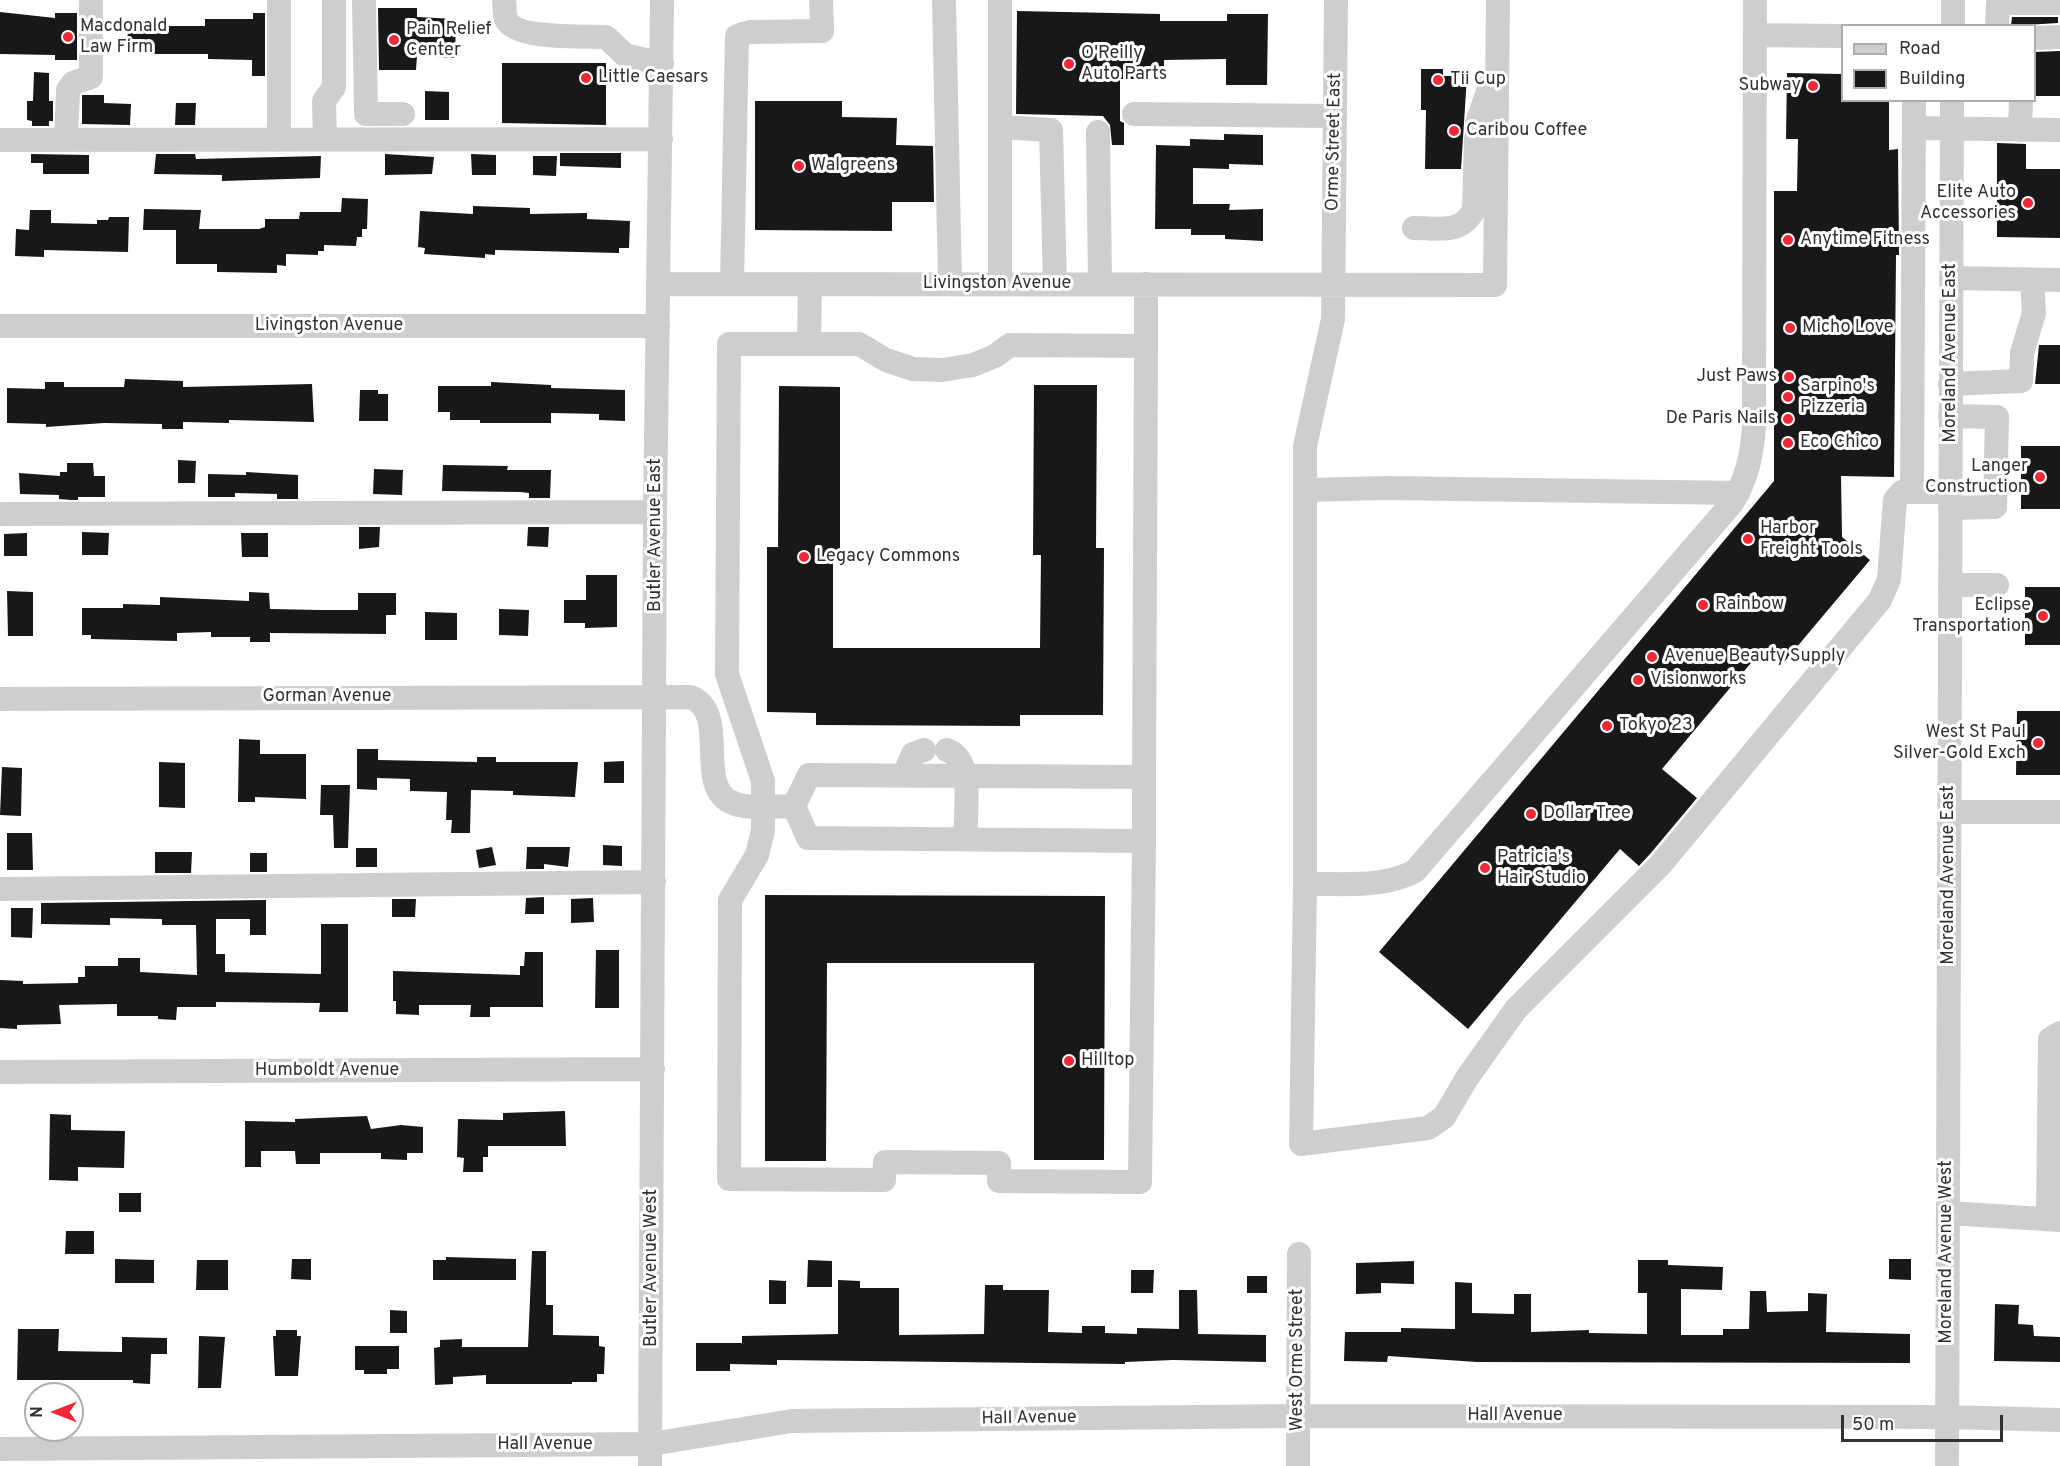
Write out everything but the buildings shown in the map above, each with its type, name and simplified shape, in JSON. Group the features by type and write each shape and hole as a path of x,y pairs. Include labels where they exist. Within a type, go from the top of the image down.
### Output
{"street":[{"path":"66,140 68,90 73,83 91,77 91,0"},
{"path":"279,0 279,140"},
{"path":"325,139 324,101 334,87 334,0"},
{"path":"364,0 365,140"},
{"path":"504,0 506,19 514,28 546,35 606,37 625,56 662,64"},
{"name":"Butler Avenue East","path":"653,1069 655,512 660,284 662,0"},
{"path":"732,284 737,36 750,32 822,31 821,0"},
{"path":"944,0 950,284"},
{"path":"1000,0 1000,284"},
{"name":"Orme Street East","path":"1336,0 1333,319 1305,446 1305,884 1301,1144 1428,1128 1444,1118 1467,1078 1516,1009 1661,864 1880,600 1889,579 1895,500 1902,492 1912,492"},
{"path":"1414,228 1451,228 1463,225 1474,210 1477,131 1497,67 1498,0"},
{"path":"1305,884 1379,883 1399,880 1415,871 1725,512 1738,493 1752,458 1754,426 1755,0"},
{"path":"1953,0 1953,24"},
{"path":"1997,24 1998,3 2060,3"},
{"path":"1755,35 1841,36"},
{"path":"2036,38 2060,37"},
{"name":"Livingston Avenue","path":"660,284 1495,285 1497,67"},
{"path":"1914,102 1912,492 1995,507 1997,417 1950,416"},
{"name":"Moreland Avenue East","path":"1948,1038 1952,102"},
{"path":"2020,130 2021,102"},
{"path":"324,115 403,114"},
{"path":"1134,114 1335,116"},
{"path":"1000,127 1051,130 1055,284"},
{"path":"1914,128 2060,130"},
{"path":"1098,132 1100,284"},
{"path":"0,140 661,139"},
{"path":"1951,278 2060,280"},
{"path":"1950,384 2021,381 2022,353 2034,313 2032,280"},
{"path":"809,343 810,284"},
{"path":"1146,284 1146,346 1144,777 1144,841 1140,1182 999,1181 999,1163 885,1162 884,1180 729,1179 730,900 757,855 763,830 763,781 727,674 729,344 859,344 886,360 913,369 942,370 973,365 995,356 1010,345 1146,346"},
{"name":"Livingston Avenue","path":"0,326 658,326"},
{"path":"1305,490 1388,488 1738,493"},
{"path":"0,514 655,512"},
{"path":"1950,585 1997,585"},
{"name":"Gorman Avenue","path":"0,699 691,697 701,701 709,714 715,781 720,795 732,803 763,806"},
{"path":"904,775 913,754 936,750 956,753 964,764 965,839"},
{"path":"1144,777 809,775 794,806 808,838 1144,841"},
{"path":"763,806 794,806"},
{"path":"1949,812 2060,812"},
{"path":"0,889 654,882"},
{"path":"1948,1213 2054,1219 2050,1039 2060,1033"},
{"name":"Moreland Avenue West","path":"1947,1466 1948,1038"},
{"name":"Humboldt Avenue","path":"0,1072 653,1069"},
{"name":"Butler Avenue West","path":"650,1455 653,1069"},
{"name":"West Orme Street","path":"1298,1466 1299,1254"},
{"name":"Hall Avenue","path":"0,1449 650,1455 792,1421 1298,1416 1947,1417 2060,1420"}],"place":[{"name":"Macdonald Law Firm","path":"68,37"},
{"name":"Pain Relief Center","path":"394,40"},
{"name":"O'Reilly Auto Parts","path":"1069,64"},
{"name":"Little Caesars","path":"586,78"},
{"name":"Tii Cup","path":"1438,80"},
{"name":"Subway","path":"1813,86"},
{"name":"Caribou Coffee","path":"1454,131"},
{"name":"Walgreens","path":"799,166"},
{"name":"Elite Auto Accessories","path":"2028,203"},
{"name":"Anytime Fitness","path":"1788,240"},
{"name":"Micho Love","path":"1790,328"},
{"name":"Just Paws","path":"1789,377"},
{"name":"Sarpino's Pizzeria","path":"1788,397"},
{"name":"De Paris Nails","path":"1788,419"},
{"name":"Eco Chico","path":"1788,443"},
{"name":"Langer Construction","path":"2040,477"},
{"name":"Harbor Freight Tools","path":"1748,539"},
{"name":"Legacy Commons","path":"804,557"},
{"name":"Rainbow","path":"1703,605"},
{"name":"Eclipse Transportation","path":"2043,616"},
{"name":"Avenue Beauty Supply","path":"1652,657"},
{"name":"Visionworks","path":"1638,680"},
{"name":"Tokyo 23","path":"1607,726"},
{"name":"West St Paul Silver-Gold Exch","path":"2038,743"},
{"name":"Dollar Tree","path":"1531,814"},
{"name":"Patricia's Hair Studio","path":"1485,868"},
{"name":"Hilltop","path":"1069,1061"}]}
